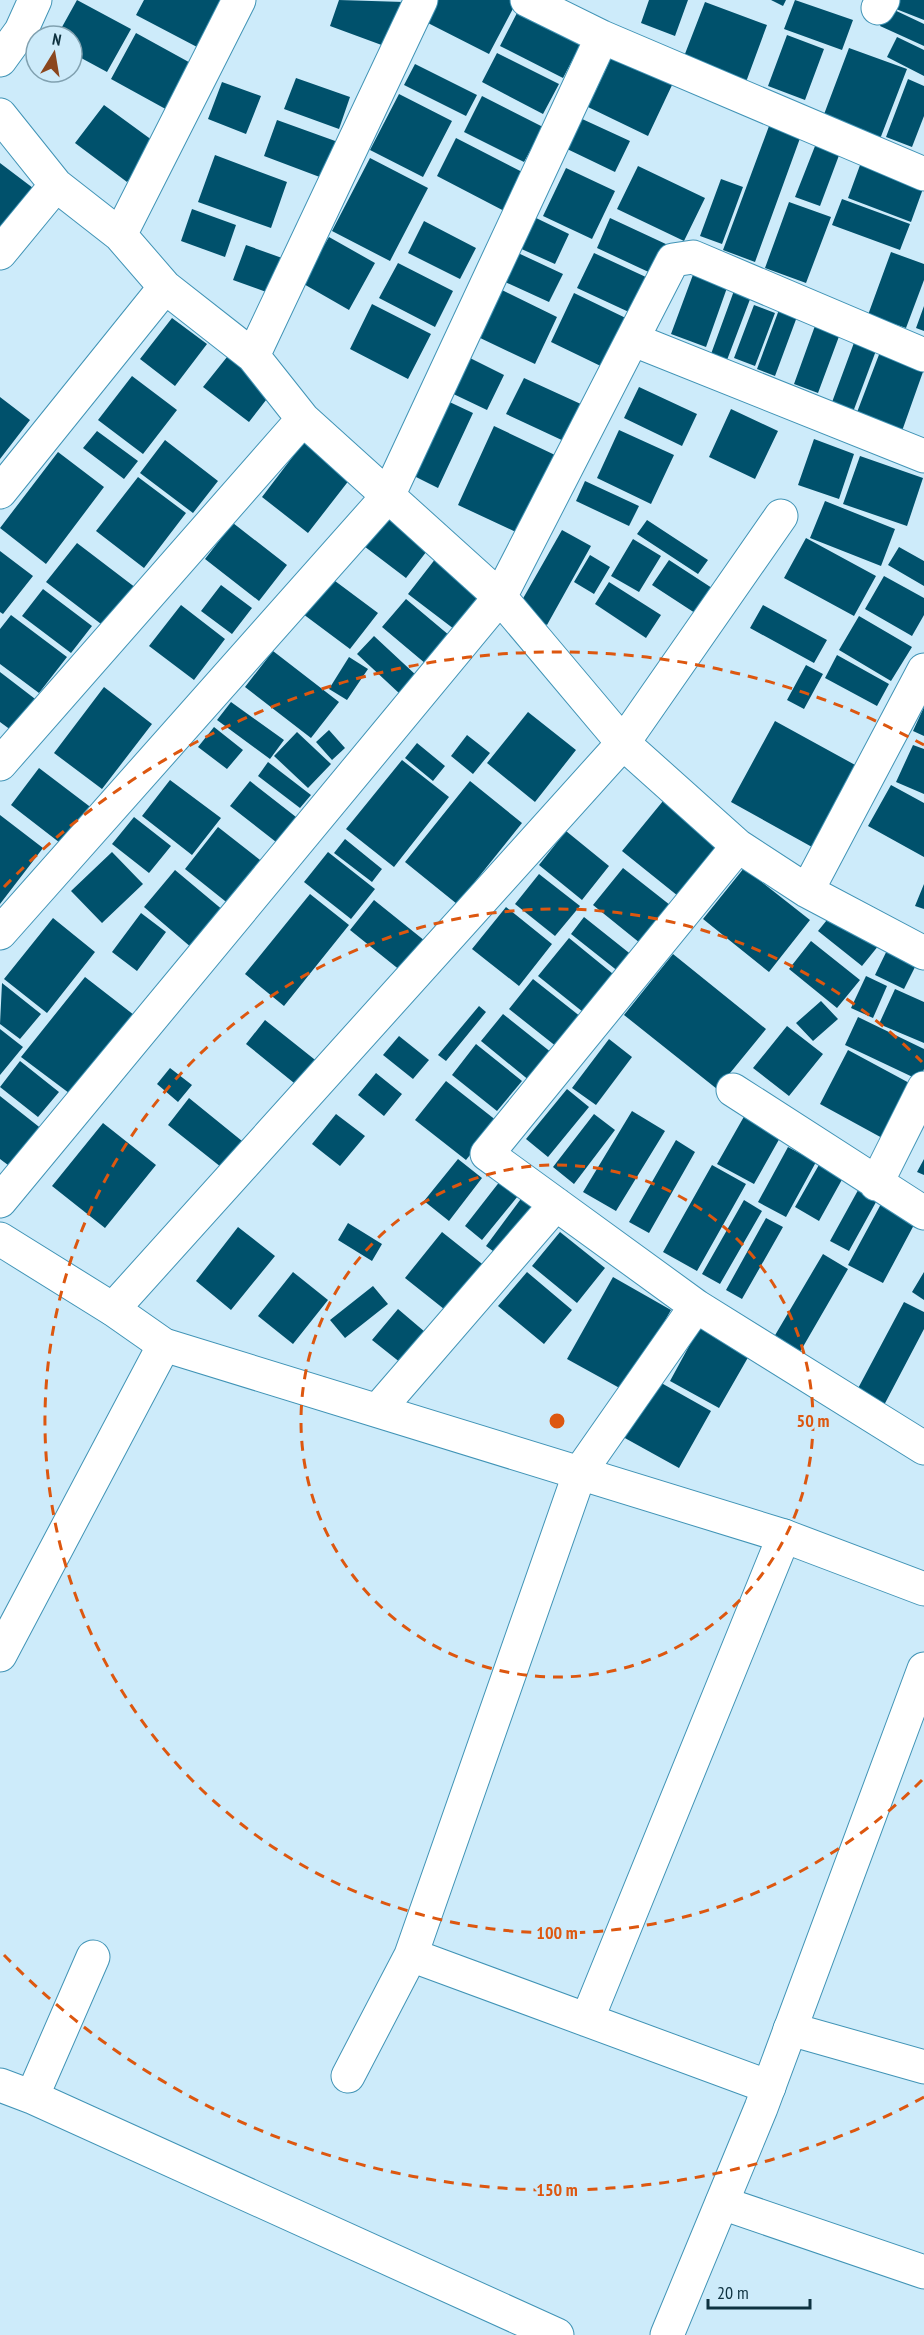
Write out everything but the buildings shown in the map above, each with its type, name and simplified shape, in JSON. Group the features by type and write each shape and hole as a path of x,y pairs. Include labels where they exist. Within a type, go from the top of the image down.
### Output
{"street":[{"path":"0,60 21,30 35,0"},
{"path":"120,235 239,0"},
{"path":"253,356 422,0"},
{"path":"527,0 602,37 924,174"},
{"path":"0,933 388,496 602,37"},
{"path":"0,115 56,185 120,235 165,287 253,356 303,419 500,597 623,743 738,846 807,891 924,953"},
{"path":"0,253 56,185"},
{"path":"0,1201 500,597 674,260 693,256 924,355"},
{"path":"0,492 165,287"},
{"path":"634,340 924,456"},
{"path":"0,764 303,419"},
{"path":"113,1309 623,743 781,516"},
{"path":"807,891 924,670"},
{"path":"738,846 487,1154 696,1306 924,1448"},
{"path":"876,1184 924,1088"},
{"path":"734,1090 924,1213"},
{"path":"378,1410 556,1204"},
{"path":"3,1250 113,1309 164,1344 784,1536 924,1589"},
{"path":"348,2076 411,1955 580,1472 696,1306"},
{"path":"0,1655 164,1344"},
{"path":"587,2020 784,1536"},
{"path":"667,2335 768,2087 924,1669"},
{"path":"411,1955 768,2087"},
{"path":"32,2097 93,1957"},
{"path":"790,2029 924,2067"},
{"path":"0,2085 32,2097 557,2335"},
{"path":"722,2203 924,2272"}]}
